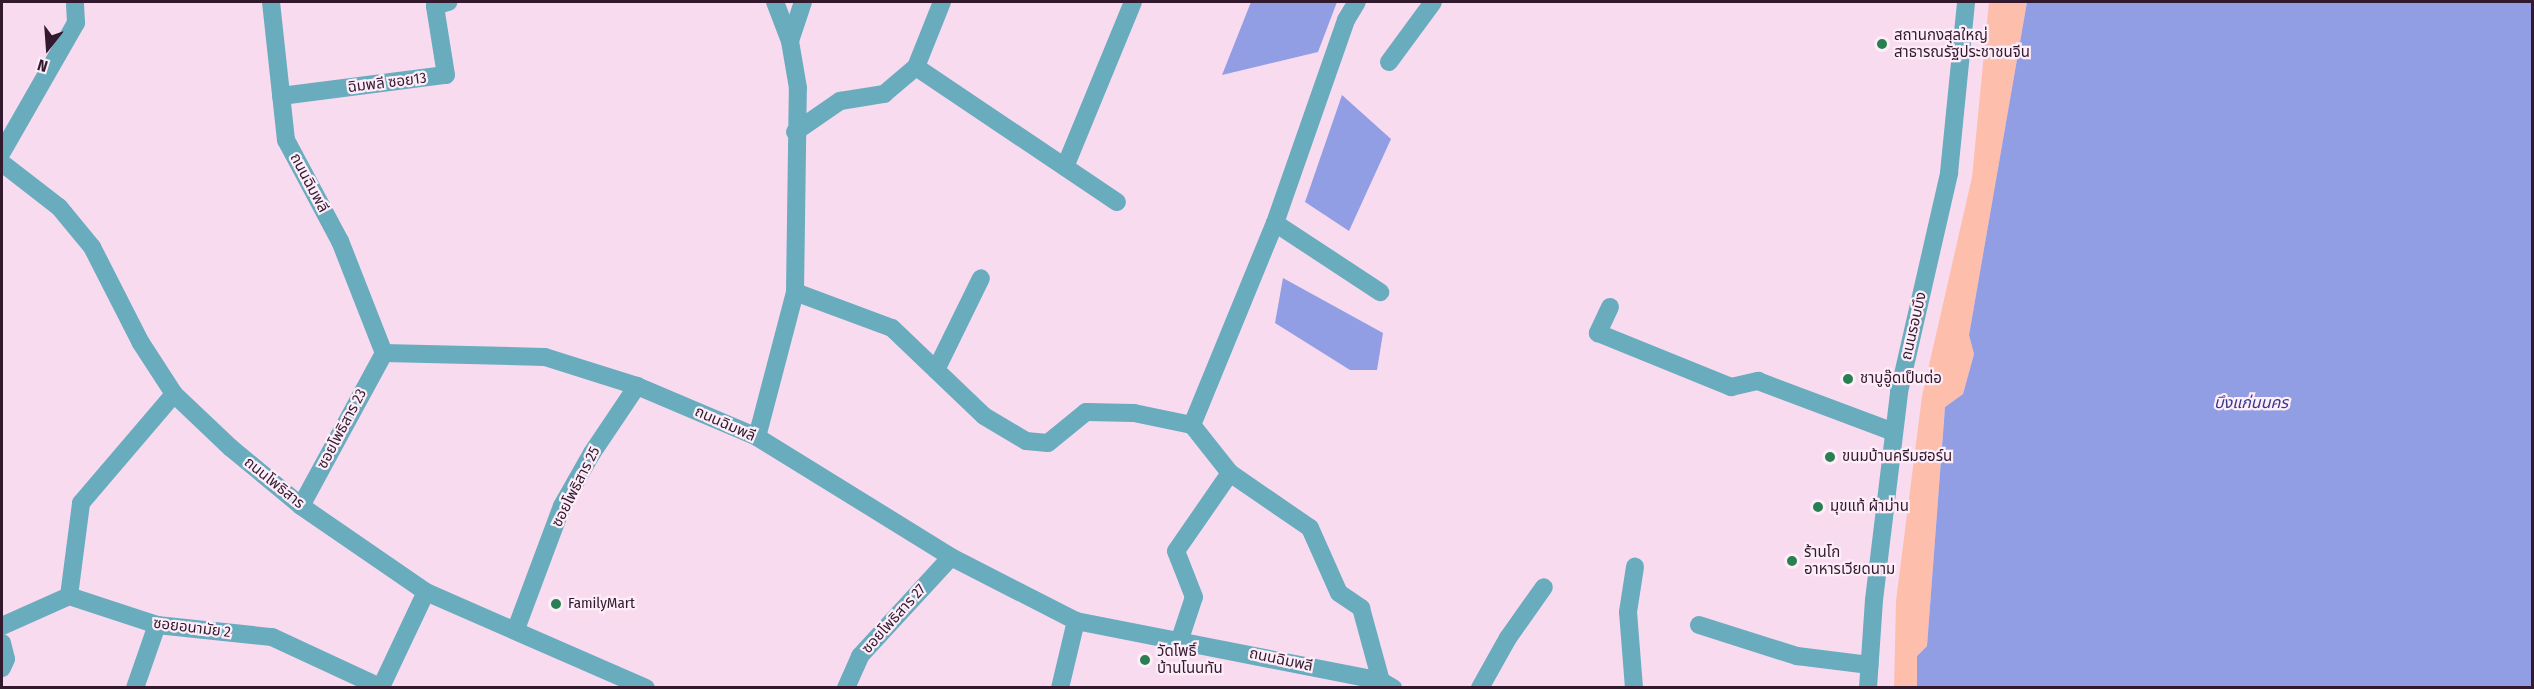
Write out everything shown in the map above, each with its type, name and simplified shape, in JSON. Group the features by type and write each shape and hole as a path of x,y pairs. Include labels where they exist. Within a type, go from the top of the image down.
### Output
{"street":[{"path":"2,152 76,23 75,2"},
{"name":"ถนนฉิมพลี","path":"271,2 286,140 340,241 384,353 545,357 637,386 757,437 951,556 1076,621 1180,639 1387,684"},
{"name":"ฉิมพลี ซอย13","path":"281,96 446,75 435,6 448,2"},
{"path":"757,437 795,292 795,132 798,88 790,40 775,2"},
{"path":"790,40 802,2"},
{"path":"795,132 840,101 884,94 916,67 942,2"},
{"path":"1065,167 1133,2"},
{"path":"1192,424 1275,223 1346,20 1357,2"},
{"path":"1389,62 1433,2"},
{"name":"ถนนรอบบึง","path":"1868,687 1899,392 1949,173 1966,2"},
{"path":"916,67 1117,202"},
{"name":"ถนนโพธิสาร","path":"2,163 59,207 92,247 141,343 174,394 231,448 301,506 426,591 646,687"},
{"path":"1275,223 1380,292"},
{"path":"936,370 981,278"},
{"path":"795,292 892,328 984,416 1026,441 1048,442 1086,412 1134,413 1192,424 1230,473 1310,528 1339,593 1360,608 1387,684"},
{"path":"1610,308 1598,333 1731,387 1758,381 1894,432"},
{"name":"ซอยโพธิสาร 23","path":"301,506 384,353"},
{"name":"ซอยโพธิสาร 25","path":"516,629 562,506 592,453 637,386"},
{"path":"2,626 69,596 81,503 174,394"},
{"path":"1180,639 1194,597 1176,551 1230,473"},
{"name":"ซอยโพธิสาร 27","path":"846,687 860,656 951,556"},
{"path":"1634,687 1628,612 1635,567"},
{"path":"1480,687 1508,638 1544,587"},
{"path":"382,687 426,591"},
{"name":"ซอยอนามัย 2","path":"69,596 157,625 272,637 382,687"},
{"path":"1060,687 1076,621"},
{"path":"135,687 157,625"},
{"path":"1699,625 1797,656 1869,665"},
{"path":"2,643 6,658 2,668"}],"shaded area":[{"path":"1989,2 2027,2 1969,335 1974,354 1963,394 1945,407 1927,646 1917,656 1917,687 1894,688 1896,601 1922,396 1972,177"}],"water":[{"path":"1251,2 1337,2 1318,52 1222,75"},
{"name":"บึงแก่นนคร","path":"2027,2 2532,2 2532,687 1917,687 1917,656 1927,646 1945,407 1963,394 1974,354 1969,335"},
{"path":"1342,95 1391,139 1349,231 1305,202"},
{"path":"1283,278 1383,333 1377,370 1350,370 1275,323"}],"place":[{"name":"สถานกงสุลใหญ่ สาธารณรัฐประชาชนจีน","path":"1882,44"},
{"name":"ชาบูอู๊ดเป็นต่อ","path":"1848,379"},
{"name":"ขนมบ้านครีมฮอร์น","path":"1830,457"},
{"name":"มุขแท้ ผ้าม่าน","path":"1818,507"},
{"name":"ร้านโก อาหารเวียดนาม","path":"1792,561"},
{"name":"FamilyMart","path":"556,604"},
{"name":"วัดโพธิ์ บ้านโนนทัน","path":"1145,660"}]}
